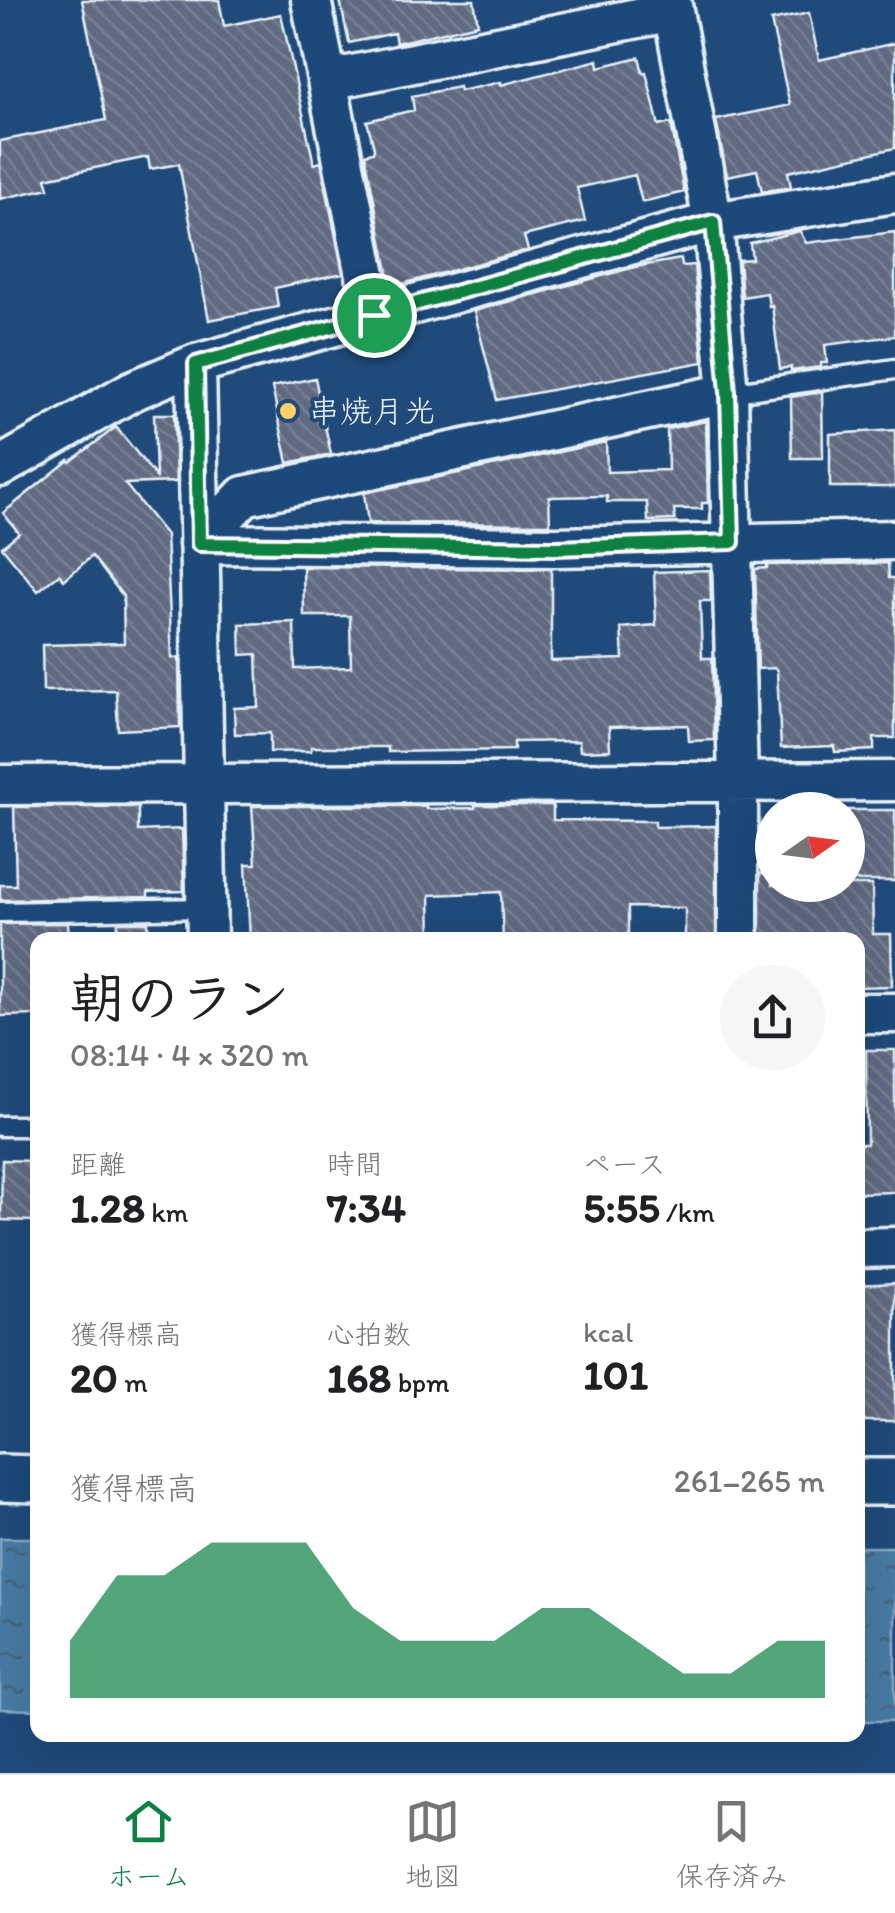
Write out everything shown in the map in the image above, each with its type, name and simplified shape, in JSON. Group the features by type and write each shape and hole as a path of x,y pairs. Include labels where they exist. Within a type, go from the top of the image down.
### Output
{"street":[{"path":"311,0 374,315"},
{"path":"328,80 672,6 713,222 728,392 738,932"},
{"path":"0,467 132,392 196,364 713,222 895,192"},
{"path":"196,364 206,924"},
{"path":"199,544 244,496 728,392"},
{"path":"199,544 556,548 895,540"},
{"path":"0,786 895,782"},
{"path":"865,1013 895,1012"},
{"path":"865,1248 895,1247"},
{"path":"0,1478 30,1479"},
{"path":"865,1482 895,1482"}],"lane":[{"path":"728,392 895,369"},
{"path":"0,912 206,924"},
{"path":"0,1126 30,1126"}],"water":[{"path":"0,1538 30,1538 30,1710 0,1709"},
{"path":"865,1547 895,1547 895,1721 865,1721"}],"building":[{"path":"82,0 219,0 224,26 281,14 314,164 321,162 343,273 275,288 278,307 209,320 179,164 150,169 148,157 46,178 49,188 0,199 0,141 106,120"},
{"path":"340,0 474,0 478,24 396,43 394,33 349,43"},
{"path":"809,13 819,60 895,43 895,148 788,172 791,187 762,191 757,170 727,176 716,120 790,105 771,21"},
{"path":"639,57 659,126 671,123 684,192 642,202 635,175 577,188 585,221 524,236 528,250 391,287 365,154 374,148 367,121 414,110 412,96 459,87 460,91 501,85 598,60 599,67"},
{"path":"800,231 806,243 895,232 895,336 825,345 827,363 821,363 821,367 780,369 772,305 769,306 767,293 742,297 739,260 752,259 750,243"},
{"path":"681,259 682,266 694,265 703,362 497,400 474,311 635,267"},
{"path":"315,378 331,454 288,463 272,387"},
{"path":"822,392 823,458 792,458 791,397"},
{"path":"154,414 174,414 176,482 125,484 166,535 172,658 179,658 180,727 118,730 116,690 43,691 42,645 124,643 123,596 92,556 64,580 59,574 38,591 2,547 19,533 3,513 116,427 156,477"},
{"path":"706,421 708,503 702,503 702,509 674,509 675,520 648,521 647,502 607,502 607,496 549,497 550,524 368,523 364,493 606,442 607,472 668,470 667,429"},
{"path":"895,430 895,487 830,487 830,434"},
{"path":"888,563 889,578 895,578 895,738 874,738 874,750 835,752 834,746 781,748 777,671 758,669 755,569 767,565"},
{"path":"303,567 551,569 551,661 623,659 621,628 656,625 654,572 710,570 711,601 700,601 702,658 712,658 714,740 689,741 688,725 609,727 610,750 580,751 579,741 514,742 514,750 388,752 388,747 311,747 311,751 270,752 270,733 235,734 234,708 259,707 257,654 241,655 240,624 294,622 295,669 351,667 350,616 304,616"},
{"path":"553,805 553,820 655,821 655,827 716,826 716,932 685,932 685,908 628,907 628,932 503,932 501,892 430,895 431,932 250,932 246,864 256,864 252,806"},
{"path":"14,807 138,807 138,831 182,829 184,891 148,892 148,897 0,900 0,885 16,885"},
{"path":"865,810 895,810 895,881 865,881"},
{"path":"865,885 872,885 873,934 891,934 892,986 865,987 865,932 760,932 760,902 865,902"},
{"path":"118,922 148,922 148,932 117,932"},
{"path":"68,923 69,932 30,932 30,1015 0,1016 0,924"},
{"path":"866,1050 895,1050 895,1192 865,1193"},
{"path":"2,1160 30,1161 30,1221 1,1220"},
{"path":"895,1283 895,1421 865,1421 865,1285"}],"place":[{"name":"串焼月光","path":"288,411"}],"route":[{"path":"713,222 728,392 732,542 556,548 199,544 196,364 374,315 713,222"}]}
